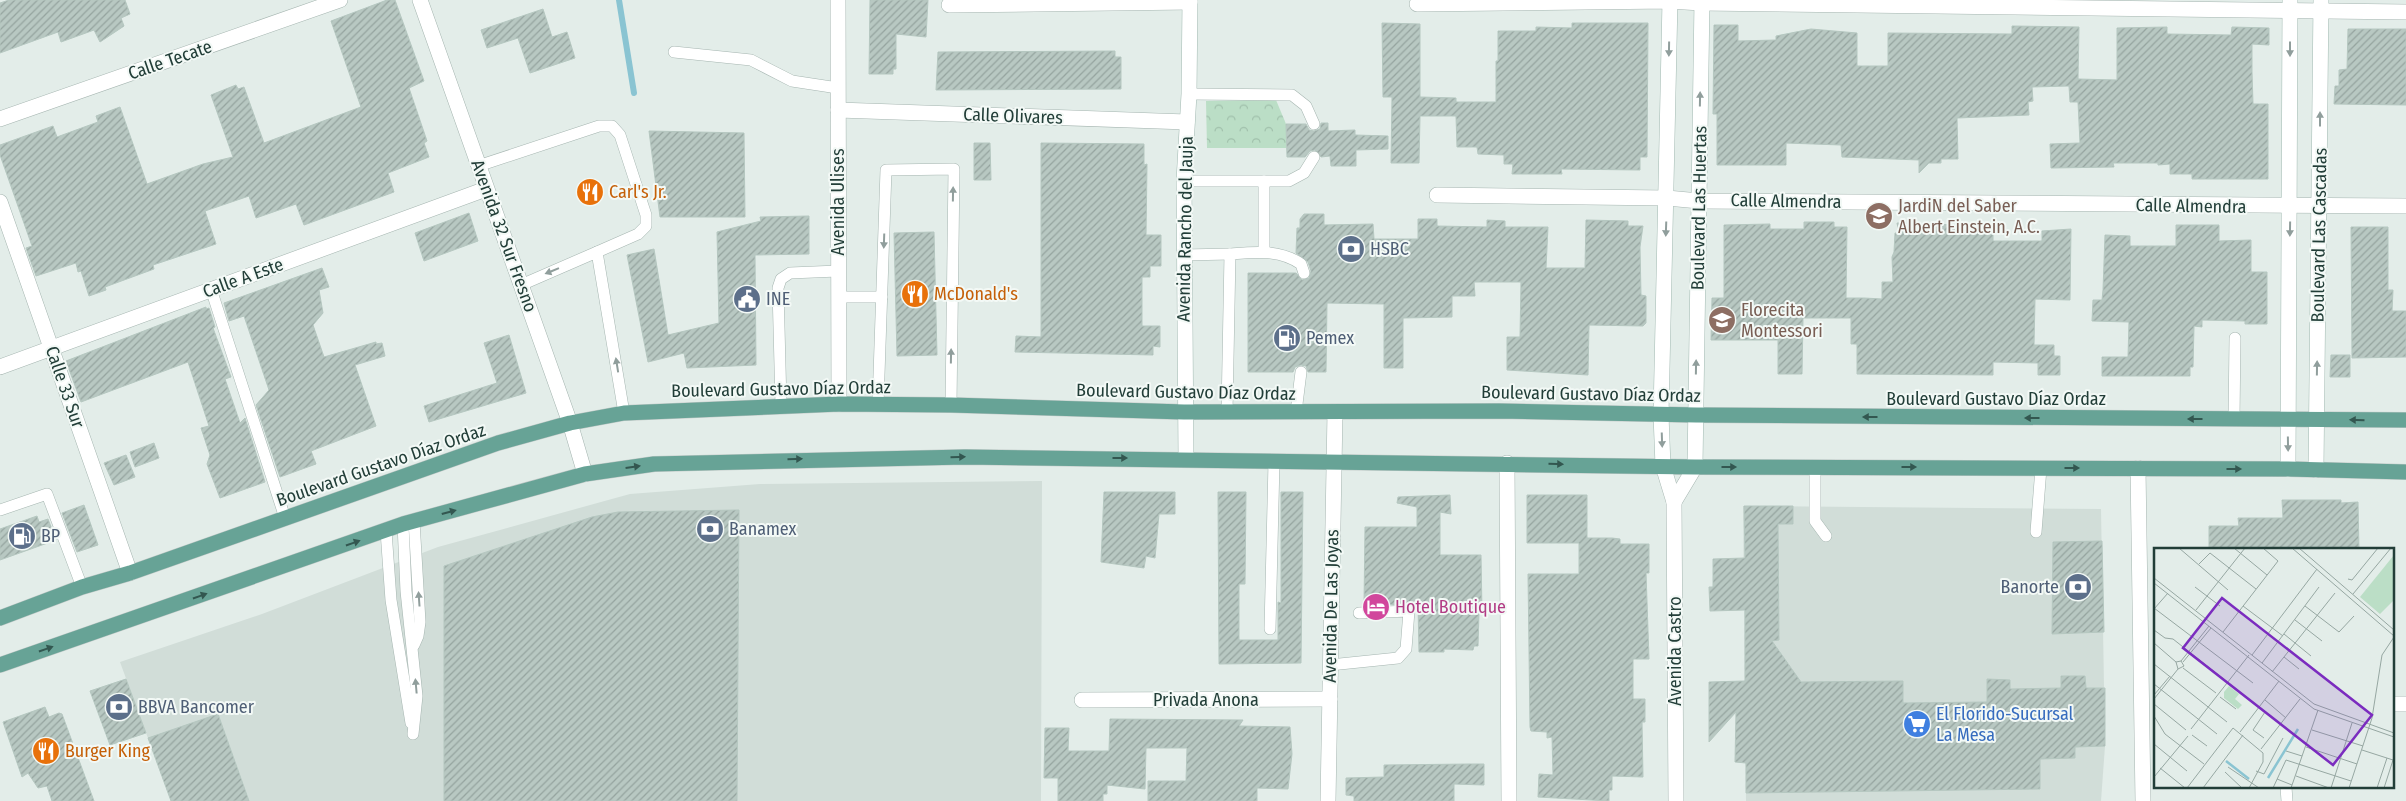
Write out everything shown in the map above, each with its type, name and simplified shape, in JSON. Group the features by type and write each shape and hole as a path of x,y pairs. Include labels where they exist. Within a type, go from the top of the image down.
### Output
{"main road":[{"name":"Boulevard Gustavo Díaz Ordaz","path":"0,618 82,587 130,573 498,443 570,423 624,413 781,405 878,404 1184,412 1499,411 1662,415 2406,420"},
{"path":"0,665 409,523 585,474 654,464 790,459 965,457 1186,458 1333,463 1695,467 2288,469 2406,472"}],"street":[{"name":"Calle Tecate","path":"0,119 340,0"},
{"name":"Avenida 32 Sur Fresno","path":"420,0 570,423 585,474"},
{"name":"Avenida Ulises","path":"838,0 839,404"},
{"path":"1417,4 1670,0 1702,2 2321,6 2406,12"},
{"name":"Boulevard Las Huertas","path":"1663,466 1662,415 1670,0"},
{"path":"949,5 1190,1"},
{"name":"Avenida Rancho del Jauja","path":"1186,458 1184,412 1184,181 1190,94 1190,1"},
{"name":"Boulevard Las Huertas","path":"1695,467 1702,2"},
{"name":"Boulevard Las Cascadas","path":"2288,469 2290,6"},
{"name":"Boulevard Las Cascadas","path":"2316,470 2321,6"},
{"name":"Calle Olivares","path":"838,110 1187,122"},
{"name":"Calle A Este","path":"0,367 486,189"},
{"name":"Calle Almendra","path":"1437,195 1699,200 2319,207 2406,206"},
{"name":"Calle 33 Sur","path":"0,202 130,573"},
{"name":"Avenida De Las Joyas","path":"1328,801 1335,412"},
{"path":"1507,464 1509,801"},
{"name":"Avenida Castro","path":"1663,466 1674,502 1676,801"},
{"path":"1674,502 1695,467"},
{"path":"2138,468 2143,801"},
{"name":"Privada Anona","path":"1082,700 1330,699"}],"lane":[{"path":"674,52 751,60 772,69 792,81 838,88"},
{"path":"1190,94 1292,94 1306,106 1314,124"},
{"path":"478,166 599,126 612,126 620,135 646,215 646,226 638,234 521,285"},
{"path":"1184,181 1289,181 1304,173 1314,157"},
{"path":"878,404 886,170 954,169 951,405"},
{"path":"1264,181 1264,251"},
{"path":"1184,255 1264,251 1294,258 1301,264 1304,273"},
{"path":"597,252 624,413"},
{"path":"1227,412 1230,254"},
{"path":"781,405 778,288 781,279 790,273 838,271"},
{"path":"211,289 285,518"},
{"path":"839,297 882,297"},
{"path":"2234,338 2234,419"},
{"path":"1296,412 1301,372"},
{"path":"1270,629 1274,462"},
{"path":"1815,467 1815,521 1826,536"},
{"path":"2036,532 2041,468"},
{"path":"0,510 47,494 82,587"},
{"path":"386,531 391,600 405,697 413,734 417,696 406,591 409,523"},
{"path":"1330,665 1398,658 1406,649 1409,611 1359,613"},
{"path":"2286,788 2287,801"}],"shaded area":[{"path":"1042,481 1041,801 171,801 120,662 262,614 438,547 630,494 760,484"},
{"path":"1743,506 2101,509 2105,746 2101,801 1746,801"}],"green space":[{"path":"1276,100 1286,124 1286,148 1207,148 1206,101"}],"building":[{"path":"9,0 125,0 130,14 121,18 124,26 100,42 94,30 61,42 58,32 0,53 0,3"},
{"path":"387,0 395,0 424,81 409,88 427,141 424,143 429,157 388,173 394,192 304,225 296,204 256,218 249,196 205,211 216,244 153,265 154,269 105,287 106,290 89,296 81,271 78,272 76,263 36,276 26,248 32,246 0,155 0,145 53,126 57,137 98,122 96,116 120,107 147,184 203,164 233,157 211,95 236,85 238,89 244,87 264,143 361,107 331,21"},
{"path":"870,0 928,0 926,37 896,34 896,69 893,69 893,74 869,74"},
{"path":"543,9 552,37 567,32 575,58 530,73 518,38 487,48 481,30"},
{"path":"1382,23 1420,24 1420,97 1456,98 1456,102 1496,102 1498,31 1536,31 1536,27 1572,28 1572,23 1648,23 1647,157 1640,157 1640,170 1561,169 1562,174 1512,174 1513,164 1504,164 1504,155 1478,154 1477,147 1457,147 1456,116 1420,116 1419,163 1391,163 1392,97 1383,97"},
{"path":"1714,25 1738,25 1738,41 1776,40 1776,36 1811,29 1857,33 1857,66 1888,66 1888,33 2012,34 2012,26 2079,27 2078,79 2117,80 2117,28 2167,27 2167,34 2231,35 2232,27 2269,28 2269,45 2252,44 2253,104 2268,104 2268,179 2192,179 2192,174 2170,174 2170,164 2158,165 2158,163 2113,163 2114,167 2051,168 2050,144 2080,143 2078,102 2070,102 2069,86 2032,87 2033,101 2028,102 2029,115 1957,118 1958,159 1941,159 1941,163 1929,163 1919,173 1919,160 1842,157 1841,145 1786,143 1786,165 1717,165 1717,114 1713,114"},
{"path":"2348,29 2406,29 2406,105 2334,104 2335,86 2339,86 2339,70 2347,69"},
{"path":"1115,51 1115,57 1121,57 1121,89 936,90 938,52"},
{"path":"1321,123 1328,123 1328,131 1355,130 1355,135 1388,136 1388,149 1356,150 1356,166 1331,166 1330,156 1321,157 1315,150 1310,151 1305,157 1287,157 1286,124 1306,124 1309,130 1314,131 1320,129"},
{"path":"649,131 744,133 745,217 660,217"},
{"path":"974,143 990,143 991,180 974,180"},
{"path":"1041,143 1144,144 1144,165 1147,164 1146,235 1161,235 1161,266 1150,266 1150,277 1142,277 1142,326 1160,326 1160,347 1153,346 1153,355 1015,352 1016,336 1041,337"},
{"path":"469,213 478,241 424,261 415,233"},
{"path":"1304,214 1324,214 1324,225 1373,224 1374,239 1418,239 1418,219 1437,219 1437,226 1487,227 1487,220 1505,221 1505,227 1548,227 1546,268 1585,268 1586,220 1628,221 1628,226 1643,226 1640,247 1641,295 1646,296 1646,323 1643,326 1589,325 1588,375 1507,370 1507,337 1520,337 1521,282 1474,282 1475,296 1452,296 1452,317 1403,318 1403,368 1384,368 1384,304 1327,303 1326,372 1308,372 1306,366 1301,365 1295,367 1293,372 1248,372 1248,273 1296,273 1302,280 1309,278 1311,271 1308,262 1296,253 1297,228 1300,228 1300,219"},
{"path":"809,216 809,254 755,255 756,365 687,368 684,353 648,362 627,255 654,249 668,335 719,323 717,232 761,221 760,217"},
{"path":"1804,222 1834,222 1834,227 1847,227 1846,298 1882,299 1882,282 1893,282 1892,257 1895,233 1899,233 1897,223 1993,226 1993,241 2042,241 2042,231 2071,229 2070,300 2035,299 2034,345 2054,345 2054,356 2060,356 2060,375 2038,375 2038,363 1993,362 1993,375 1857,374 1857,344 1851,344 1851,318 1803,318 1802,374 1778,374 1778,340 1711,340 1712,298 1724,298 1724,225 1770,224 1770,229 1804,229"},
{"path":"2176,225 2219,225 2219,241 2251,240 2251,272 2267,272 2267,324 2245,324 2245,321 2202,320 2202,327 2194,326 2193,367 2190,367 2190,376 2102,376 2102,357 2128,357 2129,322 2092,321 2093,300 2102,300 2105,235 2130,236 2130,246 2176,246"},
{"path":"2351,227 2388,227 2388,290 2393,290 2392,311 2406,311 2406,357 2352,358"},
{"name":"McDonald's","path":"934,232 937,355 897,356 894,233"},
{"path":"322,268 329,287 319,290 323,313 313,325 324,357 376,342 376,344 382,343 385,356 355,365 376,426 311,451 316,464 280,477 256,405 269,390 244,316 229,321 224,303"},
{"path":"206,307 206,309 209,308 215,327 213,328 231,377 225,379 240,423 245,418 265,482 220,498 207,464 210,455 201,428 209,426 188,362 81,402 66,361"},
{"path":"509,335 526,393 429,422 424,406 497,383 484,343"},
{"path":"2331,355 2350,355 2350,377 2330,377"},
{"path":"154,443 159,458 135,467 130,452"},
{"path":"126,455 135,477 114,485 104,463"},
{"path":"1104,492 1175,492 1175,514 1159,514 1155,558 1146,556 1144,568 1101,562"},
{"path":"1218,492 1246,492 1245,584 1239,584 1239,640 1278,640 1278,602 1281,603 1281,492 1303,492 1301,663 1219,664"},
{"path":"1450,495 1451,514 1440,512 1440,555 1481,555 1482,613 1479,613 1478,646 1474,646 1473,650 1444,649 1444,652 1419,652 1418,604 1364,605 1365,527 1417,527 1417,507 1397,503 1398,497"},
{"path":"1527,495 1587,495 1587,538 1620,539 1620,544 1649,544 1649,573 1646,573 1649,659 1633,659 1633,699 1645,699 1645,722 1642,722 1643,777 1612,776 1612,790 1609,790 1609,801 1538,797 1539,774 1553,775 1552,737 1547,738 1547,732 1531,731 1530,727 1528,574 1579,574 1579,543 1527,543"},
{"path":"2282,500 2341,500 2341,503 2358,502 2359,548 2209,548 2209,526 2239,526 2238,518 2283,518"},
{"path":"84,505 98,545 77,552 62,513"},
{"path":"1744,506 1793,506 1793,524 1778,524 1779,640 1772,641 1801,682 1903,681 1903,703 1987,702 1987,679 2010,680 2010,689 2061,688 2061,676 2085,676 2086,688 2105,688 2105,746 2075,747 2075,758 2040,759 2040,789 1746,793 1746,763 1735,762 1736,712 1709,742 1709,682 1745,681 1745,610 1710,611 1709,587 1713,587 1713,559 1745,558"},
{"path":"739,510 737,801 444,801 444,566 592,517 618,512"},
{"name":"BP","path":"37,516 39,522 48,519 56,540 0,560 0,529"},
{"name":"Banorte","path":"2102,541 2104,632 2052,634 2053,542"},
{"path":"126,679 146,733 110,745 90,691"},
{"path":"45,707 49,717 59,713 62,714 94,801 52,801 47,786 38,788 28,773 22,777 3,722"},
{"path":"218,714 249,801 171,801 148,738"},
{"path":"1110,719 1243,720 1239,726 1290,727 1292,754 1288,789 1257,788 1257,801 1148,801 1148,781 1186,781 1187,748 1146,748 1145,789 1107,785 1107,794 1103,794 1103,801 1058,801 1058,778 1044,778 1045,728 1069,728 1068,751 1109,751"},
{"path":"1484,764 1484,785 1454,784 1454,801 1354,801 1354,796 1346,795 1346,778 1384,777 1384,765"}],"waterway":[{"path":"619,0 634,93"}],"place":[{"name":"Carl's Jr.","path":"590,192"},
{"name":"JardiN del Saber Albert Einstein, A.C.","path":"1879,216"},
{"name":"HSBC","path":"1351,249"},
{"name":"McDonald's","path":"915,294"},
{"name":"INE","path":"747,299"},
{"name":"Florecita Montessori","path":"1722,320"},
{"name":"Pemex","path":"1287,338"},
{"name":"Banamex","path":"710,529"},
{"name":"BP","path":"22,536"},
{"name":"Banorte","path":"2078,587"},
{"name":"Hotel Boutique","path":"1376,607"},
{"name":"BBVA Bancomer","path":"119,707"},
{"name":"El Florido-Sucursal La Mesa","path":"1917,724"},
{"name":"Burger King","path":"46,751"}]}
